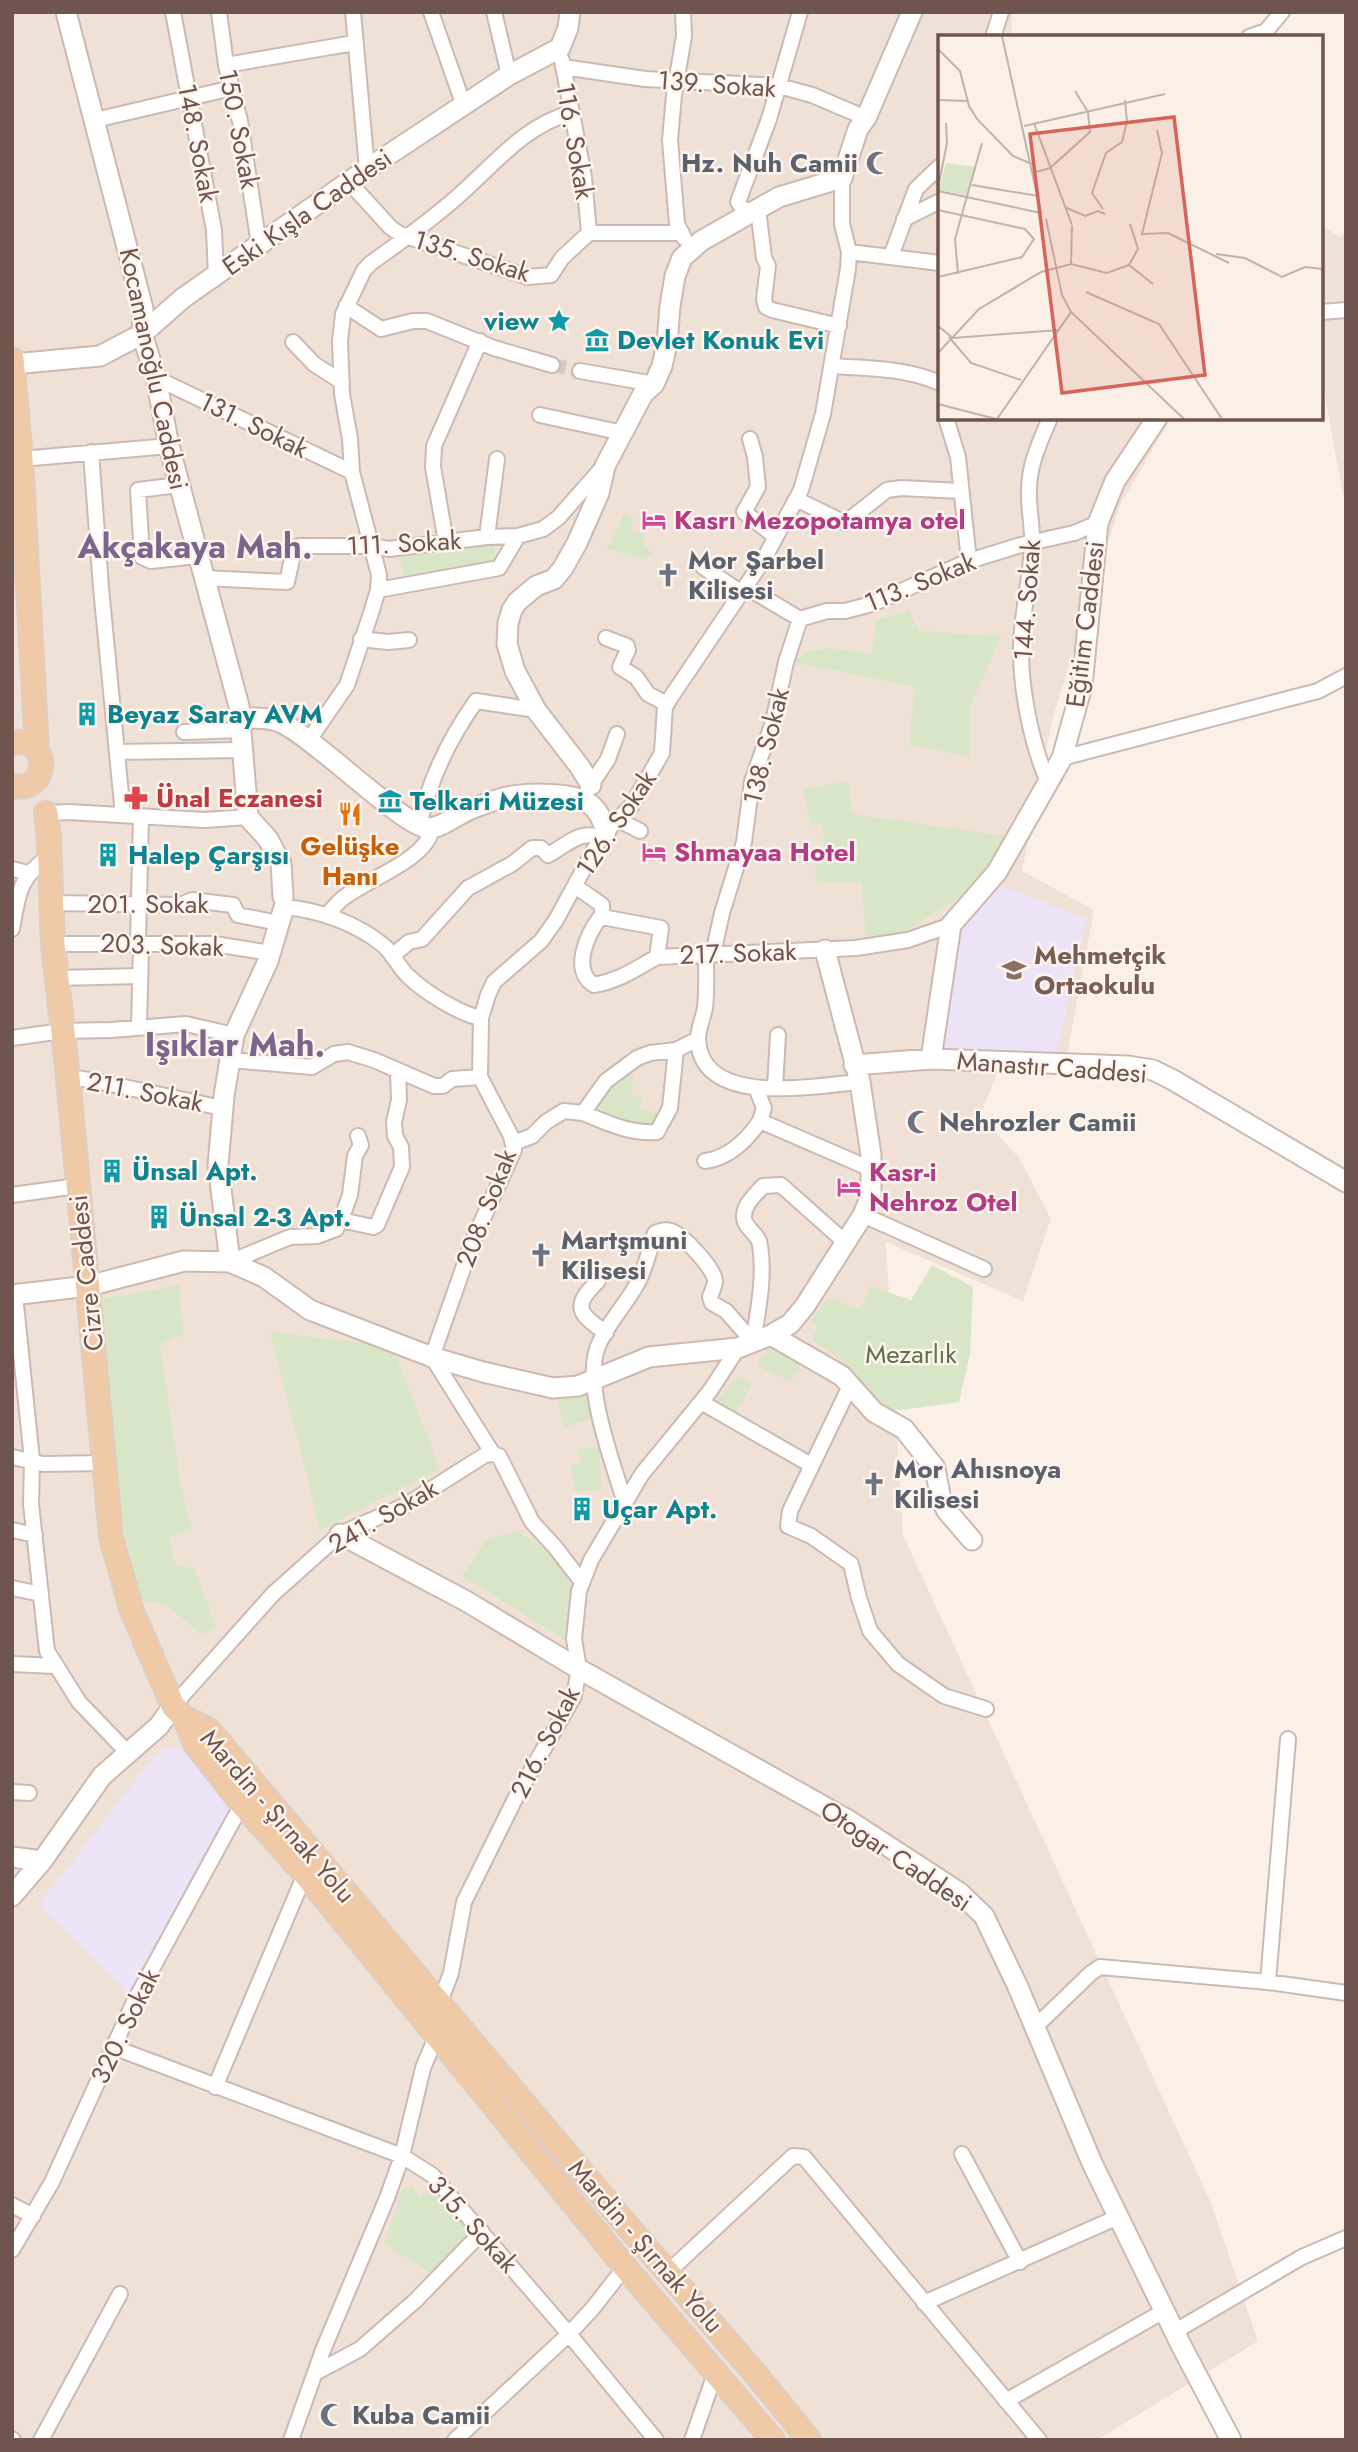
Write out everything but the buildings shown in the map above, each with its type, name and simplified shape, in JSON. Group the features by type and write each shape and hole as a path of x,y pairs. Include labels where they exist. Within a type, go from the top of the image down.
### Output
{"main road":[{"name":"Cizre Caddesi","path":"12,359 21,458 37,751 42,763 39,776 46,792 53,944 111,1537 129,1598 178,1712"},
{"path":"12,743 26,743 37,751"},
{"path":"12,786 29,785 39,776"},
{"path":"12,786 38,802 46,813"},
{"name":"Mardin - Şırnak Yolu","path":"178,1712 194,1744 242,1804 305,1874 625,2267 773,2440"},
{"name":"Mardin - Şırnak Yolu","path":"178,1712 209,1730 809,2440"}],"street":[{"name":"Kocamanoğlu Caddesi","path":"66,12 143,309 142,334 156,378 169,446 237,698 248,817"},
{"name":"148. Sokak","path":"173,12 214,230 216,275"},
{"name":"150. Sokak","path":"219,12 226,65 240,121 259,245"},
{"path":"353,12 368,169"},
{"path":"431,12 464,106"},
{"path":"494,12 509,75"},
{"path":"562,58 570,12"},
{"path":"608,829 586,792 580,766 536,710 515,671 507,644 508,623 517,602 536,586 554,579 563,568 599,493 605,466 643,394 654,384 663,366 675,276 686,241 677,224 670,139 684,36 683,12"},
{"path":"800,12 779,86 738,202 752,212 768,266 764,299 766,307 839,326"},
{"path":"589,233 686,241 779,197 842,178 858,129 866,118 912,12"},
{"path":"994,35 1001,12"},
{"path":"1255,35 1266,31 1282,12"},
{"path":"226,65 355,43"},
{"name":"Eski Kışla Caddesi","path":"13,364 100,355 142,334 183,298 509,75 562,58"},
{"name":"139. Sokak","path":"562,58 645,79 779,86 812,95 866,118"},
{"name":"116. Sokak","path":"562,58 584,177 589,233"},
{"path":"95,120 232,88"},
{"path":"309,740 347,685 378,590 379,575 352,472 342,383 340,326 346,306 364,270 454,200 534,128 571,113"},
{"path":"891,256 916,188 938,168"},
{"name":"126. Sokak","path":"575,886 608,829 632,805 662,753 663,720 667,704 744,590 801,490 823,414 849,252 842,224 842,178"},
{"name":"135. Sokak","path":"349,182 391,228 407,237 528,276 551,275 562,258 589,233"},
{"path":"904,219 938,202"},
{"path":"849,252 938,263"},
{"path":"346,306 380,329 412,321 427,321 552,365"},
{"path":"1323,312 1346,310"},
{"path":"446,542 433,467 434,446 480,341"},
{"path":"293,342 314,364 342,383"},
{"path":"831,366 887,369 922,375 938,382"},
{"path":"580,371 654,384"},
{"name":"131. Sokak","path":"156,378 352,472"},
{"path":"540,415 623,433"},
{"path":"947,420 958,457 969,561"},
{"name":"144. Sokak","path":"1048,782 1038,760 1022,679 1021,645 1032,542 1029,490 1031,471 1033,457 1049,420"},
{"name":"Eğitim Caddesi","path":"951,925 997,872 1062,758 1082,686 1098,523 1115,481 1156,420"},
{"path":"750,439 758,487 744,513 776,537"},
{"path":"21,458 169,446"},
{"path":"91,452 123,815"},
{"path":"487,537 497,459"},
{"name":"111. Sokak","path":"203,578 286,582 297,546 372,546 389,549 487,537 518,536 552,524 605,466"},
{"path":"179,485 138,490 142,557 151,561 197,556"},
{"path":"796,499 845,523 887,490 901,488 961,491"},
{"name":"113. Sokak","path":"800,619 827,611 845,611 872,604 969,561 1032,542 1074,533 1098,523"},
{"path":"378,590 499,568 518,536"},
{"path":"703,567 800,619"},
{"name":"138. Sokak","path":"698,1039 705,1006 709,954 744,842 752,781 773,722 786,662 800,619"},
{"path":"606,638 627,646 628,650 620,667 636,677 648,694 667,704"},
{"path":"361,639 388,642 409,640"},
{"path":"1062,758 1318,691 1346,676"},
{"path":"327,915 342,899 373,878 406,861 427,841 426,798 460,724 476,701 536,710"},
{"path":"184,732 241,724 281,722 426,827"},
{"path":"426,827 512,796 575,796 586,792 608,758 618,734"},
{"path":"117,752 243,750"},
{"path":"46,813 204,820 248,817 268,839 281,863 284,876 282,909 271,953 234,1035 222,1108 218,1166 230,1262"},
{"path":"139,1027 141,947 138,942 138,904 141,816"},
{"path":"392,956 409,942 422,939 468,887 512,864 532,848 541,848 548,855 579,836 608,829 640,831"},
{"path":"12,929 23,882 28,873 50,856"},
{"path":"12,869 28,873"},
{"path":"575,886 601,905 601,916 590,930 583,960 582,972 586,980 594,985 606,983 628,975 657,957"},
{"name":"208. Sokak","path":"432,1357 472,1243 514,1150 514,1143 480,1077 481,1018 494,982 541,941 575,886"},
{"name":"201. Sokak","path":"51,903 180,905 192,900 233,905 237,915 282,909"},
{"path":"282,909 327,915 368,935 386,947 405,974 418,985 468,1016 481,1018"},
{"name":"217. Sokak","path":"601,916 660,927 657,957 856,948 908,940 951,925"},
{"path":"931,1059 951,925"},
{"name":"203. Sokak","path":"53,944 214,944 271,953"},
{"path":"230,1262 264,1278 310,1310 432,1357 482,1372 553,1388 578,1386 649,1357 754,1342 790,1324 846,1243 863,1215 871,1195 872,1169 857,1074 825,950"},
{"path":"57,978 140,976"},
{"path":"12,1038 62,1031 186,1024 234,1035"},
{"path":"775,1087 778,1035"},
{"path":"583,1113 606,1081 638,1058 650,1053 676,1050 698,1039 707,1068 728,1082 756,1088 775,1087 857,1074"},
{"path":"514,1143 532,1136 546,1122 564,1111 583,1113 631,1131 657,1132 670,1108 676,1050"},
{"path":"230,1060 312,1067 334,1054 348,1052 374,1060 434,1086 443,1086 452,1079 480,1077"},
{"name":"Manastır Caddesi","path":"857,1074 931,1059 1128,1066 1153,1070 1346,1182"},
{"path":"341,1220 373,1227 377,1224 400,1174 401,1147 395,1136 394,1122 399,1100 398,1072"},
{"name":"211. Sokak","path":"68,1077 222,1108"},
{"path":"705,1161 716,1159 744,1143 760,1121 764,1108 756,1088"},
{"path":"760,1121 872,1169"},
{"path":"127,1752 79,1702 47,1651 31,1504 32,1460 14,1295 88,1286 184,1261 230,1262 290,1237 317,1236 336,1229 350,1195 355,1156 361,1145 358,1136"},
{"path":"754,1342 762,1289 761,1244 745,1223 744,1214 749,1201 757,1192 763,1186 781,1185 846,1243"},
{"path":"12,1195 77,1186"},
{"path":"863,1215 984,1269"},
{"path":"625,1503 597,1403 594,1378 598,1348 638,1282 655,1233 661,1230 671,1231 686,1240 712,1272 715,1281 710,1297 712,1303 726,1311 754,1342 842,1376 874,1412 904,1429 935,1468 941,1500 947,1511 972,1540"},
{"path":"598,1281 585,1294 581,1311 583,1317 606,1333"},
{"name":"216. Sokak","path":"440,2002 451,1973 464,1902 515,1799 574,1696 579,1669 574,1639 579,1591 590,1560 642,1474 754,1342"},
{"path":"432,1357 493,1454 499,1456 532,1522 582,1583"},
{"path":"850,1386 790,1511 788,1526 811,1536 852,1564 870,1631 898,1664 944,1696 986,1709"},
{"path":"701,1402 811,1465"},
{"name":"241. Sokak","path":"178,1712 273,1594 340,1534 406,1505 485,1455 493,1454"},
{"path":"12,1457 43,1464 103,1464"},
{"path":"12,1530 35,1535"},
{"name":"Otogar Caddesi","path":"340,1534 466,1601 579,1669 848,1820 960,1893 984,1916 1035,2027 1092,2163 1174,2332 1231,2440"},
{"path":"12,1588 41,1594"},
{"path":"12,1664 55,1666"},
{"path":"12,1896 42,1861 102,1776 127,1752 178,1712"},
{"path":"1268,1982 1287,1739"},
{"path":"12,1792 29,1793"},
{"name":"320. Sokak","path":"12,2250 52,2182 134,2002 242,1804"},
{"path":"12,1857 42,1861"},
{"path":"215,2087 305,1874"},
{"path":"1035,2027 1100,1967 1268,1982 1346,1993"},
{"path":"291,2440 402,2156 423,2068 436,2037"},
{"name":"315. Sokak","path":"113,2047 402,2156 432,2175 569,2334 654,2439"},
{"path":"962,2154 1020,2262"},
{"path":"668,2272 793,2156 804,2157 1039,2440"},
{"path":"12,2205 33,2216"},
{"path":"924,2303 1118,2217"},
{"path":"315,2373 360,2349 416,2300 482,2232"},
{"path":"1174,2332 1303,2257 1346,2238"},
{"path":"455,2440 569,2334 625,2267"},
{"path":"41,2440 120,2294"},
{"path":"1006,2401 1164,2311"},
{"path":"692,2440 716,2371"}],"shaded area":[{"path":"12,12 1012,12 1011,35 938,35 938,420 1170,420 1120,505 1053,717 1022,871 1094,910 1067,1056 1001,1064 980,1115 1020,1159 1051,1219 1023,1301 886,1242 903,1535 1211,2203 1258,2341 1097,2440 12,2440"},
{"path":"1323,226 1340,237 1346,230 1346,511 1323,385"},
{"name":"Mehmetçik Ortaokulu","path":"1000,885 1086,919 1057,1053 944,1049 957,943 963,926"},
{"path":"169,1748 187,1748 230,1810 129,1993 38,1905 155,1755"}],"green space":[{"path":"624,514 634,519 630,530 646,536 643,544 652,553 646,560 607,549"},
{"path":"494,542 496,567 404,581 400,555"},
{"path":"909,611 919,631 1001,636 970,707 970,757 909,745 915,687 794,662 802,655 820,649 872,654 876,620"},
{"path":"848,781 852,814 1006,836 992,864 959,897 901,934 866,936 861,882 816,883 815,847 824,847 823,825 811,824 803,789"},
{"path":"625,1074 633,1075 631,1095 643,1096 640,1110 656,1112 654,1128 615,1121 614,1115 595,1108 606,1087"},
{"name":"Mezarlık","path":"932,1265 973,1287 970,1354 959,1402 902,1410 875,1408 855,1385 857,1372 811,1339 818,1327 811,1321 828,1297 857,1309 864,1303 869,1286 911,1300"},
{"path":"179,1285 183,1334 160,1344 180,1483 192,1529 169,1538 175,1564 194,1569 216,1626 202,1635 166,1604 140,1601 114,1480 97,1312 102,1299"},
{"path":"270,1332 382,1345 396,1356 440,1469 319,1530"},
{"path":"777,1345 803,1360 790,1381 757,1366 767,1349"},
{"path":"738,1376 752,1383 735,1415 715,1403"},
{"path":"590,1392 595,1417 564,1428 558,1399"},
{"path":"599,1447 601,1490 576,1491 570,1465 581,1463 577,1449"},
{"path":"519,1532 553,1557 570,1584 574,1606 571,1644 463,1576 487,1538"},
{"path":"412,2187 419,2198 434,2189 473,2234 433,2274 384,2244 402,2189"}],"tunnel":[{"path":"552,365 580,371"}],"place":[{"name":"Hz. Nuh Camii","path":"878,163"},
{"name":"view","path":"559,321"},
{"name":"Devlet Konuk Evi","path":"597,340"},
{"name":"Kasrı Mezopotamya otel","path":"654,520"},
{"name":"Mor Şarbel Kilisesi","path":"668,575"},
{"name":"Beyaz Saray AVM","path":"87,714"},
{"name":"Ünal Eczanesi","path":"136,798"},
{"name":"Telkari Müzesi","path":"390,801"},
{"name":"Gelüşke Hanı","path":"350,814"},
{"name":"Shmayaa Hotel","path":"654,852"},
{"name":"Halep Çarşısı","path":"108,855"},
{"name":"Mehmetçik Ortaokulu","path":"1014,970"},
{"name":"Nehrozler Camii","path":"919,1122"},
{"name":"Ünsal Apt.","path":"112,1171"},
{"name":"Kasr-i Nehroz Otel","path":"849,1187"},
{"name":"Ünsal 2-3 Apt.","path":"159,1217"},
{"name":"Martşmuni Kilisesi","path":"541,1255"},
{"name":"Mor Ahısnoya Kilisesi","path":"874,1484"},
{"name":"Uçar Apt.","path":"582,1509"},
{"name":"Kuba Camii","path":"332,2415"}],"district":[{"name":"Akçakaya Mah.","path":"195,546"},
{"name":"Işıklar Mah.","path":"235,1044"}]}
